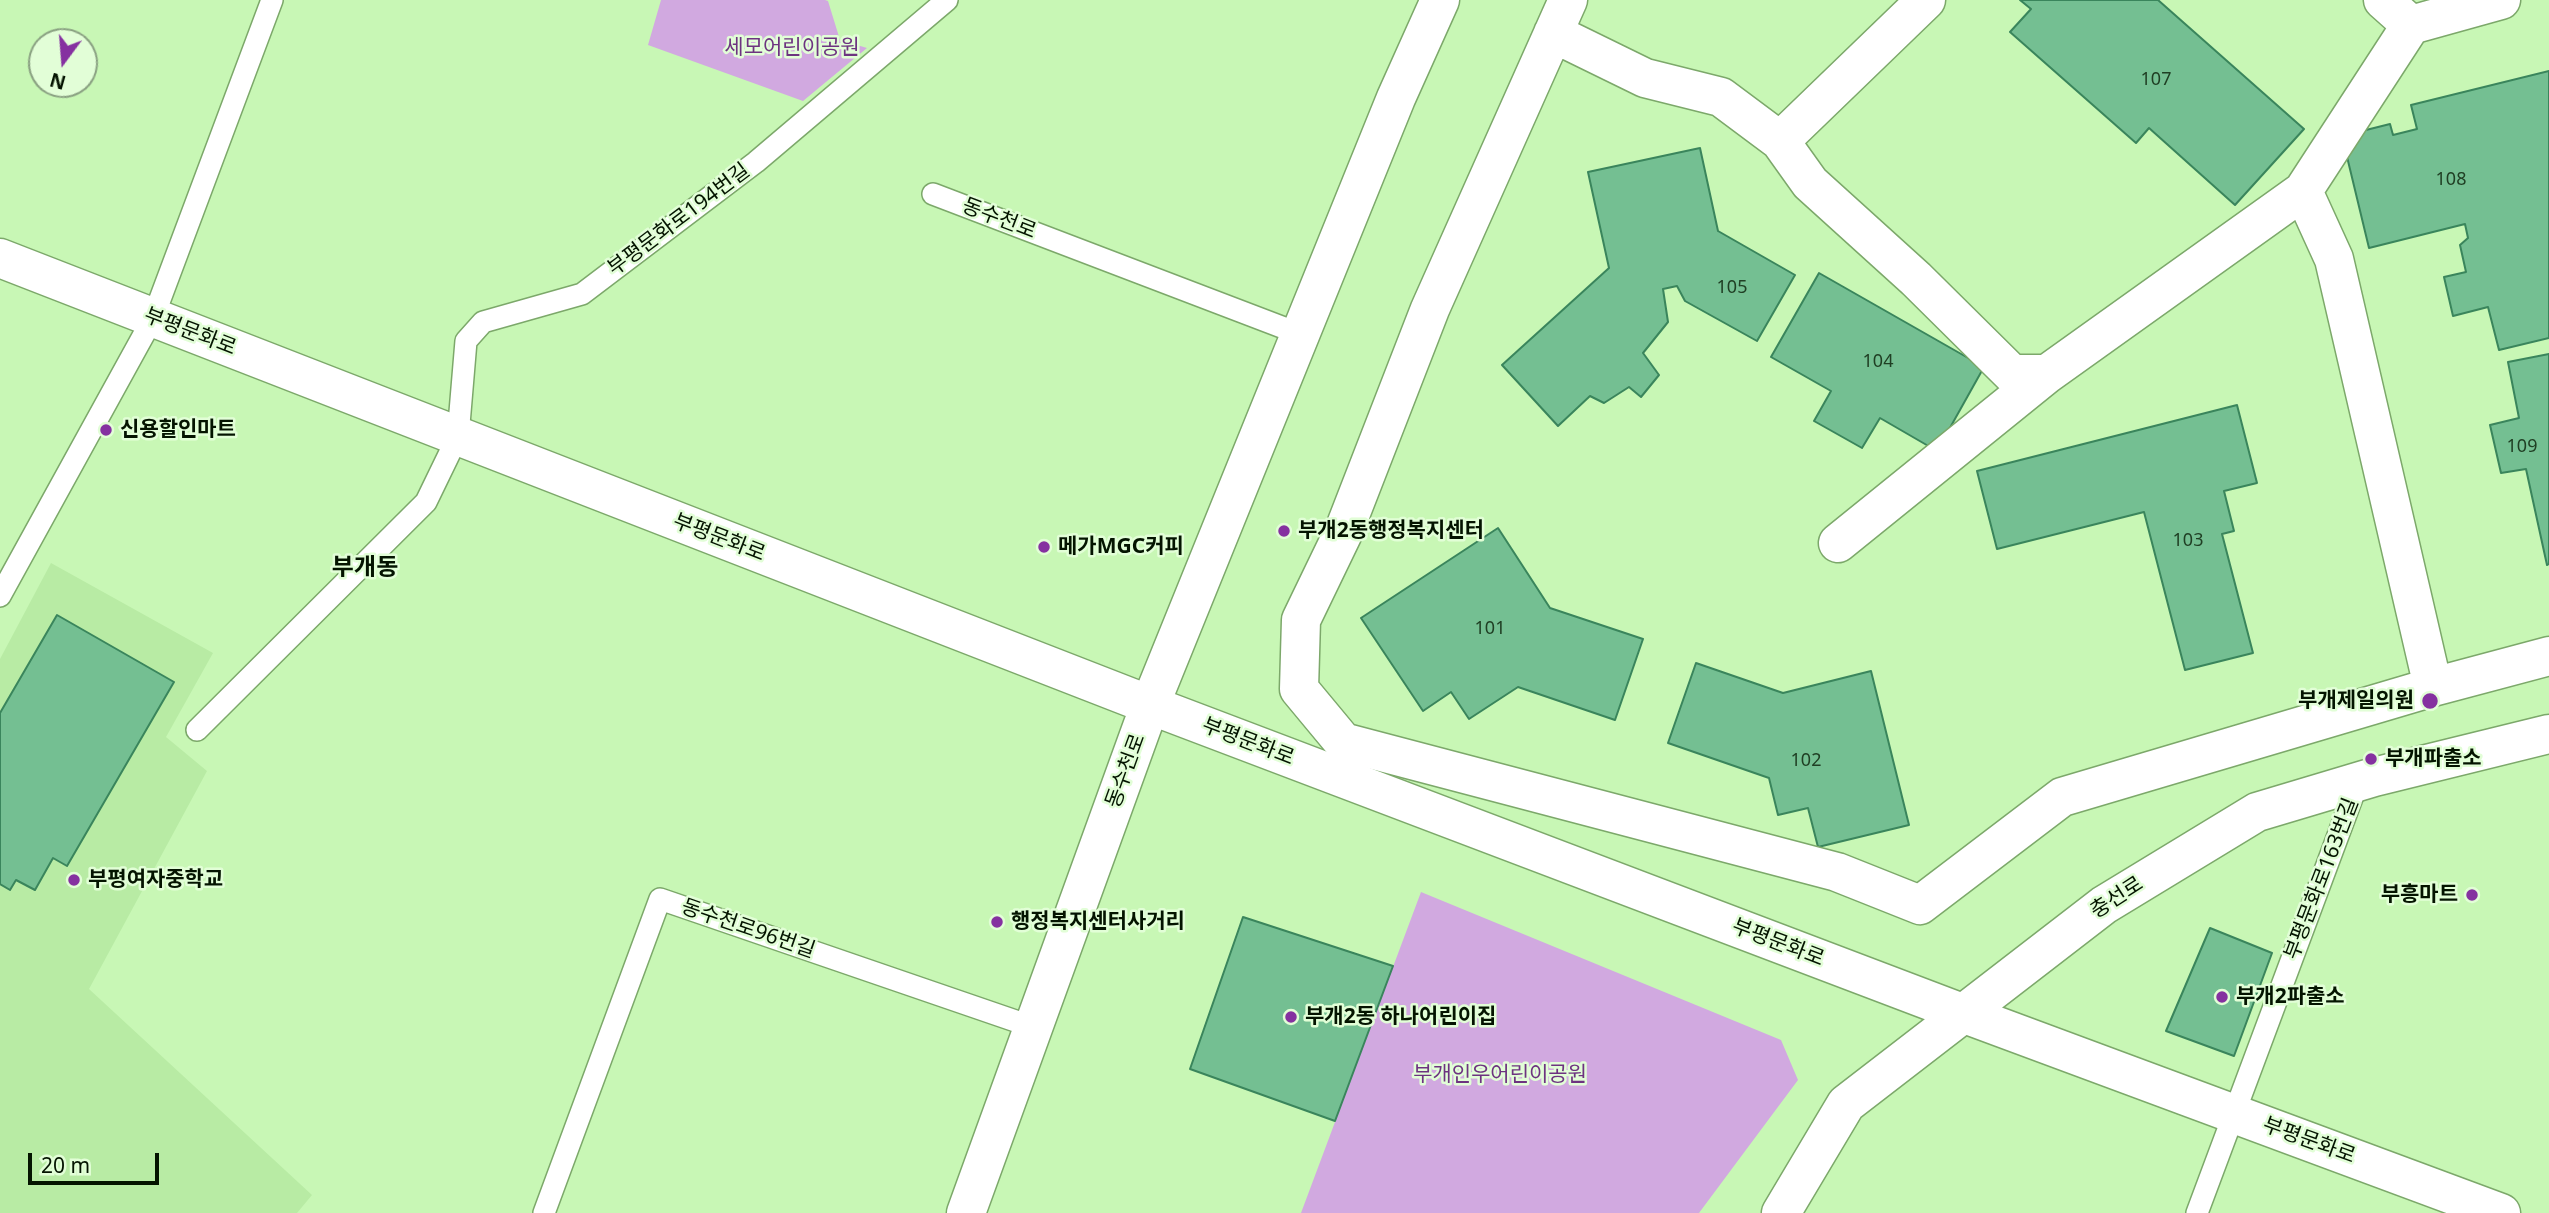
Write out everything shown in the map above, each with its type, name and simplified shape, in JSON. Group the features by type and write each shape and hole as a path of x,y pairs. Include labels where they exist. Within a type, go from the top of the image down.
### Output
{"street":[{"name":"동수천로","path":"965,1213 1150,705 1396,98 1440,0"},
{"path":"1780,141 1926,0"},
{"path":"2382,0 2411,25"},
{"path":"1838,543 2047,374 2303,191 2411,25 2501,0"},
{"path":"2047,374 2012,374 1916,279 1810,183 1780,141 1721,97 1645,78 1561,17 1430,309 1343,533 1301,620 1299,689 1343,742 1837,872 1920,905 2062,797 2433,687 2549,656"},
{"path":"2303,191 2334,258 2433,687"},
{"name":"부평문화로","path":"0,258 1150,705 1962,1013 2501,1213"},
{"name":"충선로","path":"1781,1213 1846,1104 2104,905 2257,812 2358,782 2549,734"}],"lane":[{"path":"0,596 153,318 272,0"},
{"name":"부평문화로194번길","path":"458,436 466,341 483,322 582,294 756,162 947,0"},
{"name":"동수천로","path":"933,194 1300,334"},
{"path":"197,730 426,502 458,436"},
{"name":"부평문화로163번길","path":"2197,1213 2358,782"},
{"name":"동수천로96번길","path":"544,1213 660,899 1033,1027"}],"shaded area":[{"name":"부평여자중학교","path":"51,563 213,653 166,737 207,771 89,989 312,1195 297,1213 0,1213 0,659"}],"green space":[{"name":"세모어린이공원","path":"661,0 825,0 828,1 840,40 867,48 803,101 648,45"},
{"name":"부개인우어린이공원","path":"1421,892 1781,1040 1798,1080 1699,1213 1301,1213"}],"building":[{"path":"2020,0 2158,0 2304,129 2235,205 2149,128 2136,143 2010,32 2031,9"},
{"path":"2549,71 2549,338 2499,350 2488,307 2453,316 2444,277 2466,272 2460,245 2468,238 2465,224 2369,248 2342,136 2390,124 2393,135 2417,129 2411,105"},
{"path":"1700,148 1718,231 1795,275 1757,341 1685,301 1677,286 1663,289 1668,322 1643,353 1659,375 1641,397 1629,387 1604,403 1590,396 1558,426 1502,365 1609,268 1588,172"},
{"path":"1819,273 1984,367 1937,451 1880,418 1862,448 1814,421 1831,391 1771,357"},
{"path":"2549,354 2547,565 2526,469 2501,473 2490,425 2519,418 2508,362"},
{"path":"2237,405 2257,483 2224,491 2234,531 2222,534 2253,653 2185,670 2144,512 1997,549 1977,471"},
{"path":"1498,528 1550,608 1643,639 1615,720 1518,687 1469,719 1451,692 1423,711 1361,618"},
{"path":"57,615 174,682 67,866 53,858 35,890 16,880 10,890 0,884 0,713"},
{"path":"1696,663 1783,693 1871,671 1909,825 1818,847 1808,808 1778,815 1769,778 1668,743"},
{"name":"부개2동 하나어린이집","path":"1243,917 1393,966 1335,1121 1190,1069"},
{"path":"2210,928 2272,953 2234,1056 2166,1031"}],"place":[{"name":"신용할인마트","path":"106,430"},
{"name":"부개2동행정복지센터","path":"1284,531"},
{"name":"메가MGC커피","path":"1044,547"},
{"name":"부개제일의원","path":"2430,701"},
{"name":"부개파출소","path":"2371,759"},
{"name":"부평여자중학교","path":"74,880"},
{"name":"부흥마트","path":"2472,895"},
{"name":"행정복지센터사거리","path":"997,922"},
{"name":"부개2파출소","path":"2222,997"},
{"name":"부개2동 하나어린이집","path":"1291,1017"}],"district":[{"name":"부개동","path":"365,568"}]}
